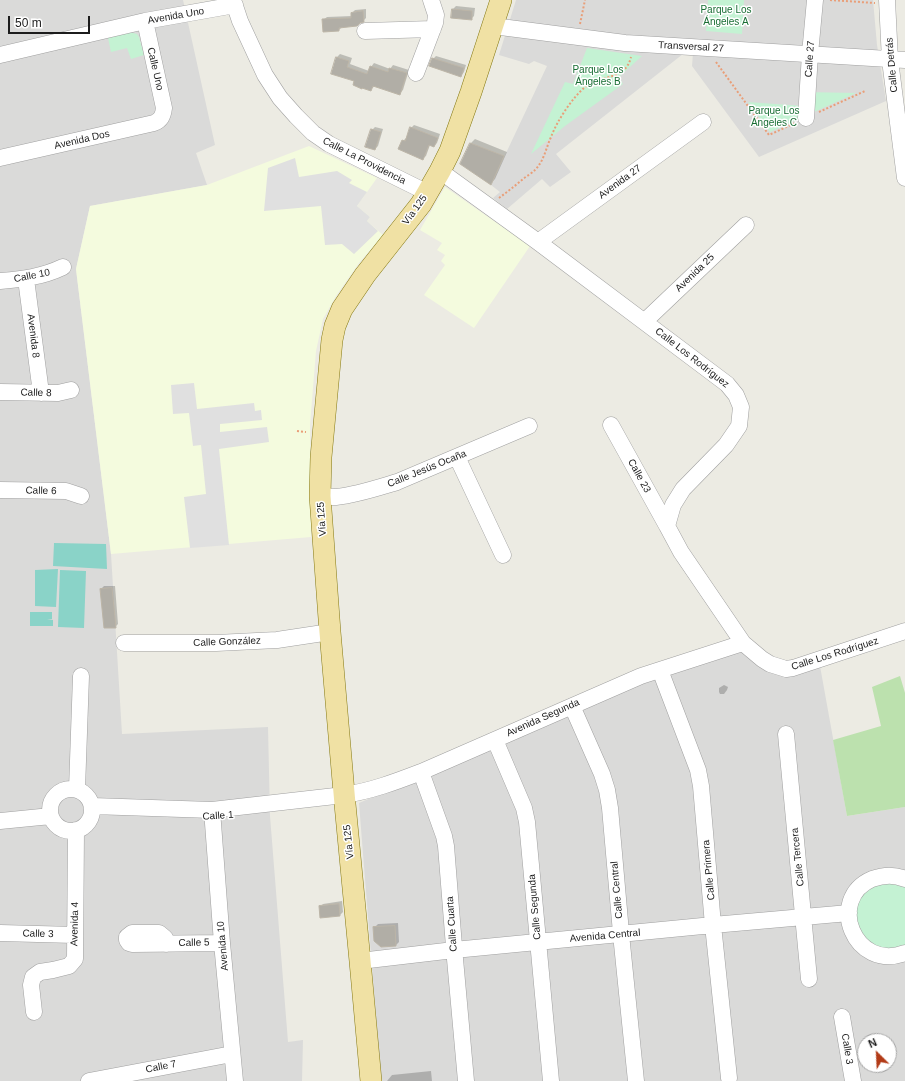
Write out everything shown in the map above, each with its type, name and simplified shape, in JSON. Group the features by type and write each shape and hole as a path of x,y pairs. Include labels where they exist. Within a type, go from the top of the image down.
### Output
{"main road":[{"name":"Vía 125","path":"371,1081 344,800 320,496 321,457 332,340 335,326 342,309 365,275 421,204 450,151 501,0"}],"street":[{"path":"416,73 435,24 436,15 431,0"},
{"name":"Calle 27","path":"806,118 815,0"},
{"name":"Calle Detrás","path":"887,2 898,60 904,169"},
{"name":"Avenida Uno","path":"0,55 145,21 234,3"},
{"name":"Calle La Providencia","path":"234,3 245,34 266,75 280,98 307,128 329,144 428,193"},
{"name":"Calle Uno","path":"145,21 164,108 162,117"},
{"name":"Transversal 27","path":"493,26 634,44 898,60"},
{"path":"365,31 433,29"},
{"name":"Avenida Dos","path":"0,158 154,123 162,117"},
{"name":"Avenida 27","path":"538,242 703,122"},
{"name":"Calle Los Rodríguez","path":"440,171 644,321 727,384 736,395 740,408 739,426 726,445 683,489 673,505 668,526 681,552 743,643 770,664 786,669 905,631"},
{"name":"Avenida 25","path":"644,321 746,225"},
{"name":"Calle 10","path":"0,281 51,273 63,267"},
{"name":"Avenida 8","path":"26,278 40,393"},
{"name":"Calle 8","path":"0,392 58,393 71,390"},
{"name":"Calle 23","path":"611,425 668,526"},
{"name":"Calle Jesús Ocaña","path":"320,496 335,497 397,482 529,426"},
{"path":"456,457 503,555"},
{"name":"Calle 6","path":"0,490 66,491 81,496"},
{"name":"Calle González","path":"124,643 216,643 277,640 330,632"},
{"name":"Avenida Segunda","path":"344,800 362,792 421,772 641,676 743,643"},
{"name":"Calle Primera","path":"660,670 698,770 701,786 729,1078"},
{"path":"77,789 81,676"},
{"name":"Calle Central","path":"572,706 602,774 610,808 636,1081"},
{"name":"Calle Tercera","path":"786,734 809,979"},
{"name":"Calle Segunda","path":"495,740 524,808 528,822 551,1081"},
{"name":"Calle Cuarta","path":"421,772 443,831 445,841 466,1081"},
{"path":"77,789 87,795 90,800 92,811 86,825 70,831 58,827 53,822 50,811 52,800 57,794 63,790 77,789"},
{"name":"Calle 1","path":"92,811 212,814 344,800"},
{"path":"0,811 50,811"},
{"path":"0,821 50,811"},
{"name":"Avenida 10","path":"212,814 235,1081"},
{"name":"Avenida 4","path":"34,1012 31,985 33,977 40,972 69,966 75,959 76,830"},
{"path":"905,879 883,876 870,880 855,894 852,900 849,918 853,935 867,950 886,956 893,956 905,952"},
{"name":"Avenida Central","path":"361,965 538,946 849,918"},
{"name":"Calle 3","path":"0,934 75,935"},
{"name":"Calle 5","path":"166,944 222,943"},
{"name":"Calle 3","path":"842,1017 853,1081"},
{"name":"Calle 7","path":"89,1081 232,1054"}],"path":[{"path":"577,37 585,0"},
{"path":"830,0 887,2"},
{"path":"489,206 536,170 544,156 560,119 586,86 596,81 609,78 626,69 630,63 634,44"},
{"path":"705,48 769,135 866,91"},
{"path":"297,431 306,432"}],"shaded area":[{"path":"0,0 183,0 215,145 196,153 207,185 90,206 76,269 111,554 122,734 268,727 270,816 288,1042 303,1040 302,1081 0,1081"},
{"path":"516,0 873,0 877,45 886,101 759,157 692,66 693,53 683,54 556,154 571,172 550,187 542,179 507,209 493,198 500,192 491,185 547,66 534,61 529,64 499,55"},
{"path":"309,146 377,178 357,206 370,217 367,221 383,235 359,263 336,296 323,319 316,351 310,425 311,537 111,554 76,269 90,206 207,185"},
{"path":"295,158 299,177 337,171 352,180 349,183 367,192 357,206 370,217 367,221 378,231 354,254 342,244 325,245 321,206 264,211 268,168"},
{"path":"445,187 530,246 474,328 424,295 445,265 441,261 445,255 437,250 442,243 420,230"},
{"path":"194,383 197,409 254,403 255,411 261,410 262,420 220,424 220,432 267,427 269,442 219,449 229,545 190,548 184,497 206,494 201,445 193,446 189,413 173,414 171,385"},
{"path":"54,543 106,544 107,569 53,566"},
{"path":"58,569 56,607 35,606 35,570"},
{"path":"60,570 86,571 84,628 58,627"},
{"path":"30,612 52,612 52,619 47,619 53,620 53,626 30,626"},
{"path":"744,650 754,661 820,666 847,816 905,807 905,1081 381,1081 359,803 648,679"}],"green space":[{"name":"Parque Los Ángeles A","path":"708,0 744,0 742,34 706,31"},
{"path":"129,32 137,34 139,37 144,55 131,59 127,48 111,52 108,38"},
{"name":"Parque Los Ángeles B","path":"587,48 642,56 619,77 623,84 565,126 531,154 565,82 573,84"},
{"name":"Parque Los Ángeles C","path":"803,92 856,93 770,132 748,102 803,106"},
{"path":"900,676 905,693 905,807 847,816 833,740 881,726 872,687"},
{"path":"877,882 905,884 905,947 896,950 873,948 857,931 854,908 859,897"}],"building":[{"path":"452,9 472,11 472,20 451,18"},
{"path":"363,11 364,22 357,26 339,28 339,31 323,32 322,19 351,18 351,13"},
{"path":"336,57 349,61 347,67 367,74 370,66 388,72 389,68 407,73 400,95 373,86 371,91 362,89 353,85 354,81 331,74"},
{"path":"432,58 464,68 461,77 429,66"},
{"path":"410,127 438,138 434,147 429,145 423,160 398,149 402,140 405,141"},
{"path":"371,129 381,132 375,150 365,147"},
{"path":"470,143 504,156 491,185 460,164"},
{"path":"112,588 116,628 104,628 100,589"},
{"path":"339,904 340,916 320,918 319,906"},
{"path":"395,926 396,946 381,947 374,941 373,927"}]}
